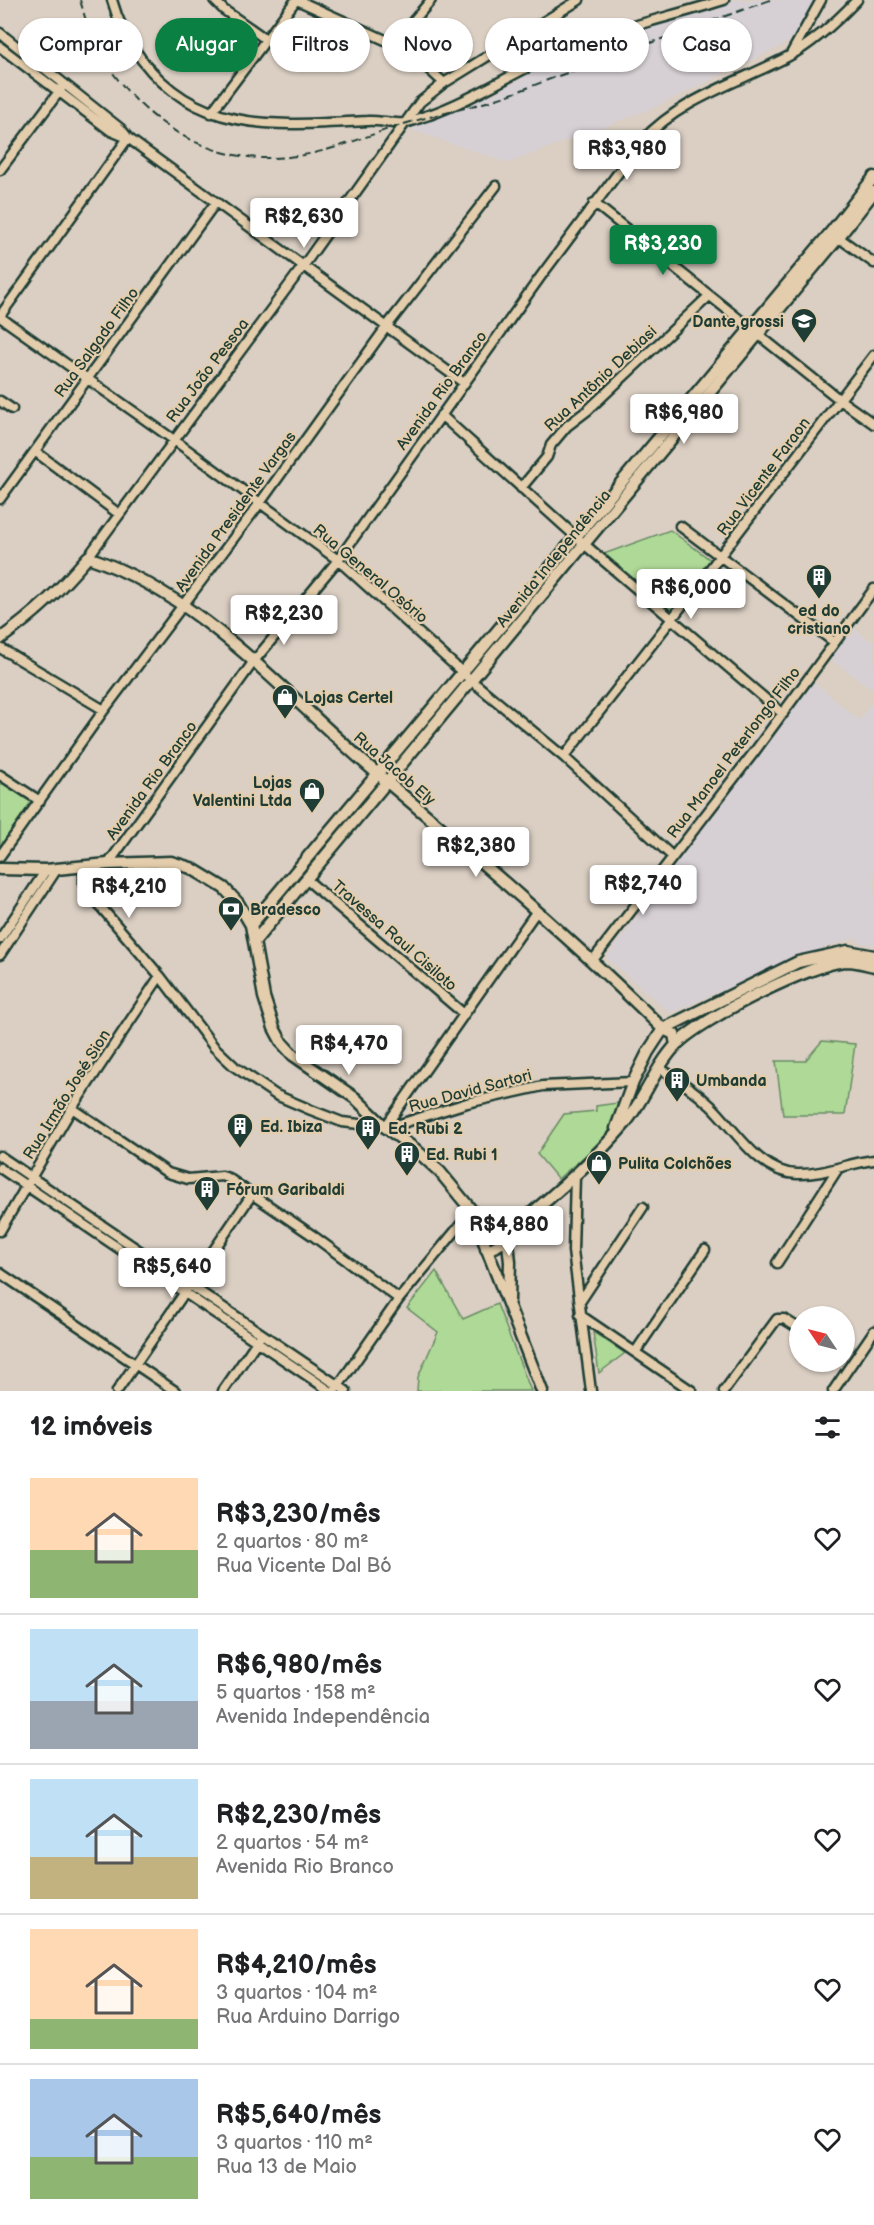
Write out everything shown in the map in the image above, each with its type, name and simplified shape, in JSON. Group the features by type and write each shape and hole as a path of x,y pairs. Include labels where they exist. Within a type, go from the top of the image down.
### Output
{"main road":[{"name":"Avenida Independência","path":"835,235 874,177"},
{"name":"Avenida Independência","path":"254,942 306,879 463,672 580,540 753,332 874,192"},
{"name":"Avenida Independência","path":"251,925 472,681 580,540"},
{"name":"Rua Jacob Ely","path":"88,556 119,567 184,605 254,661 383,778 593,960 663,1029 674,1034 676,1045"},
{"name":"Rua João Pessoa","path":"0,639 58,592 88,556"},
{"path":"0,869 51,870 108,864 171,862 191,868 224,888 238,903 251,925 264,997 274,1028 282,1043 293,1054 355,1098 386,1128 415,1149 440,1172 472,1211 542,1391"},
{"path":"614,1135 633,1082 663,1029 798,962 848,951 874,956"},
{"path":"507,1232 575,1174 614,1135 629,1117 676,1045 692,1031 711,1018 813,970 847,961 874,966"},
{"path":"648,1052 649,1063 659,1068"},
{"path":"472,1211 501,1226 507,1232 510,1262 509,1305"},
{"path":"484,1244 487,1234 496,1228 507,1232"}],"street":[{"path":"112,0 129,43 157,79 186,101 211,113 231,118 272,124 316,125 370,120 404,123 453,106 562,50 640,22 724,0"},
{"path":"214,0 267,40"},
{"path":"211,113 296,0 382,39"},
{"path":"415,18 430,0"},
{"name":"Rua João Pessoa","path":"88,556 304,265 420,102 444,83 579,0"},
{"path":"791,55 821,0"},
{"name":"Avenida Rio Branco","path":"108,864 254,661 338,560 594,203 642,141 668,116 791,55 812,41 857,0"},
{"path":"0,33 65,83 119,132"},
{"path":"0,47 58,92 128,138 216,201 464,383"},
{"path":"432,72 444,83"},
{"path":"0,170 65,83"},
{"path":"0,317 128,138"},
{"name":"Avenida Presidente Vargas","path":"0,856 104,710 260,503 387,326 496,186"},
{"name":"Rua Salgado Filho","path":"0,499 216,201"},
{"path":"594,203 753,332 874,424"},
{"path":"835,235 874,262"},
{"name":"Rua Antônio Debiasi","path":"521,488 547,457 551,446 567,426 588,410 709,296"},
{"name":"Rua General Osório","path":"0,317 338,560 472,681 564,757 673,857"},
{"name":"Rua Vicente Faraon","path":"564,757 874,355"},
{"path":"0,401 12,409"},
{"path":"441,415 671,620 783,714"},
{"path":"36,452 120,514"},
{"path":"680,526 834,642"},
{"name":"Rua Manoel Peterlongo Filho","path":"593,960 783,714 874,589"},
{"path":"0,648 104,710"},
{"path":"0,775 40,801"},
{"path":"84,868 84,884 87,891 160,976 201,1030 235,1067 276,1095 311,1110 342,1122 386,1128 536,912"},
{"path":"0,939 51,870"},
{"path":"0,955 51,870"},
{"name":"Travessa Raul Cisiloto","path":"306,879 464,1014"},
{"name":"Rua Irmão José Sion","path":"0,1231 72,1108 160,976"},
{"path":"659,1068 705,1100 753,1153 775,1168 793,1174 809,1174 837,1170 874,1160"},
{"name":"Rua David Sartori","path":"386,1128 467,1103 543,1086 633,1082"},
{"path":"72,1108 174,1175 188,1179 222,1176 228,1178 253,1193 399,1299"},
{"path":"0,1156 187,1288 257,1341 337,1390"},
{"path":"0,1168 141,1257"},
{"path":"777,1263 837,1170"},
{"path":"575,1174 573,1251 591,1391"},
{"path":"117,1391 253,1193"},
{"path":"580,1302 643,1207"},
{"path":"337,1390 399,1299 472,1211"},
{"path":"636,1351 705,1250"},
{"path":"0,1273 175,1391"},
{"path":"187,1288 263,1333 337,1390"},
{"path":"580,1315 692,1391"},
{"path":"724,1391 777,1318 789,1322"},
{"path":"855,1354 874,1331"},
{"path":"222,1391 263,1333"},
{"path":"833,1391 843,1372"}],"shaded area":[{"path":"729,0 818,0 793,40 752,60 752,18 669,18"},
{"path":"661,20 661,72 727,72 651,109 508,163 412,130 410,122 494,94 532,72 649,72 649,24"},
{"path":"852,627 874,643 874,691 829,658"},
{"path":"813,681 859,720 874,700 874,945 861,943 856,938 805,954 671,1013 606,958"}],"green space":[{"path":"670,530 712,561 671,615 601,555"},
{"path":"0,779 35,802 0,849"},
{"path":"822,1041 855,1044 845,1115 783,1115 776,1061 805,1061"},
{"path":"617,1103 618,1115 606,1135 558,1179 537,1154 564,1114 596,1111 596,1106"},
{"path":"436,1271 463,1319 497,1304 531,1391 417,1391 418,1377 438,1332 407,1308"},
{"path":"593,1332 625,1353 599,1373"}],"railway":[{"path":"80,0 87,25 106,63 142,106 164,124 187,138 213,149 240,156 268,158 305,155 337,147 404,124 485,103 770,0"}],"place":[{"name":"Dante grossi","path":"804,344"},
{"name":"ed do cristiano","path":"819,600"},
{"name":"Lojas Certel","path":"285,720"},
{"name":"Lojas Valentini Ltda","path":"312,814"},
{"name":"Bradesco","path":"231,932"},
{"name":"Umbanda","path":"677,1103"},
{"name":"Ed. Ibiza","path":"240,1149"},
{"name":"Ed. Rubi 2","path":"368,1151"},
{"name":"Ed. Rubi 1","path":"407,1177"},
{"name":"Pulita Colchões","path":"599,1186"},
{"name":"Fórum Garibaldi","path":"207,1212"}]}
